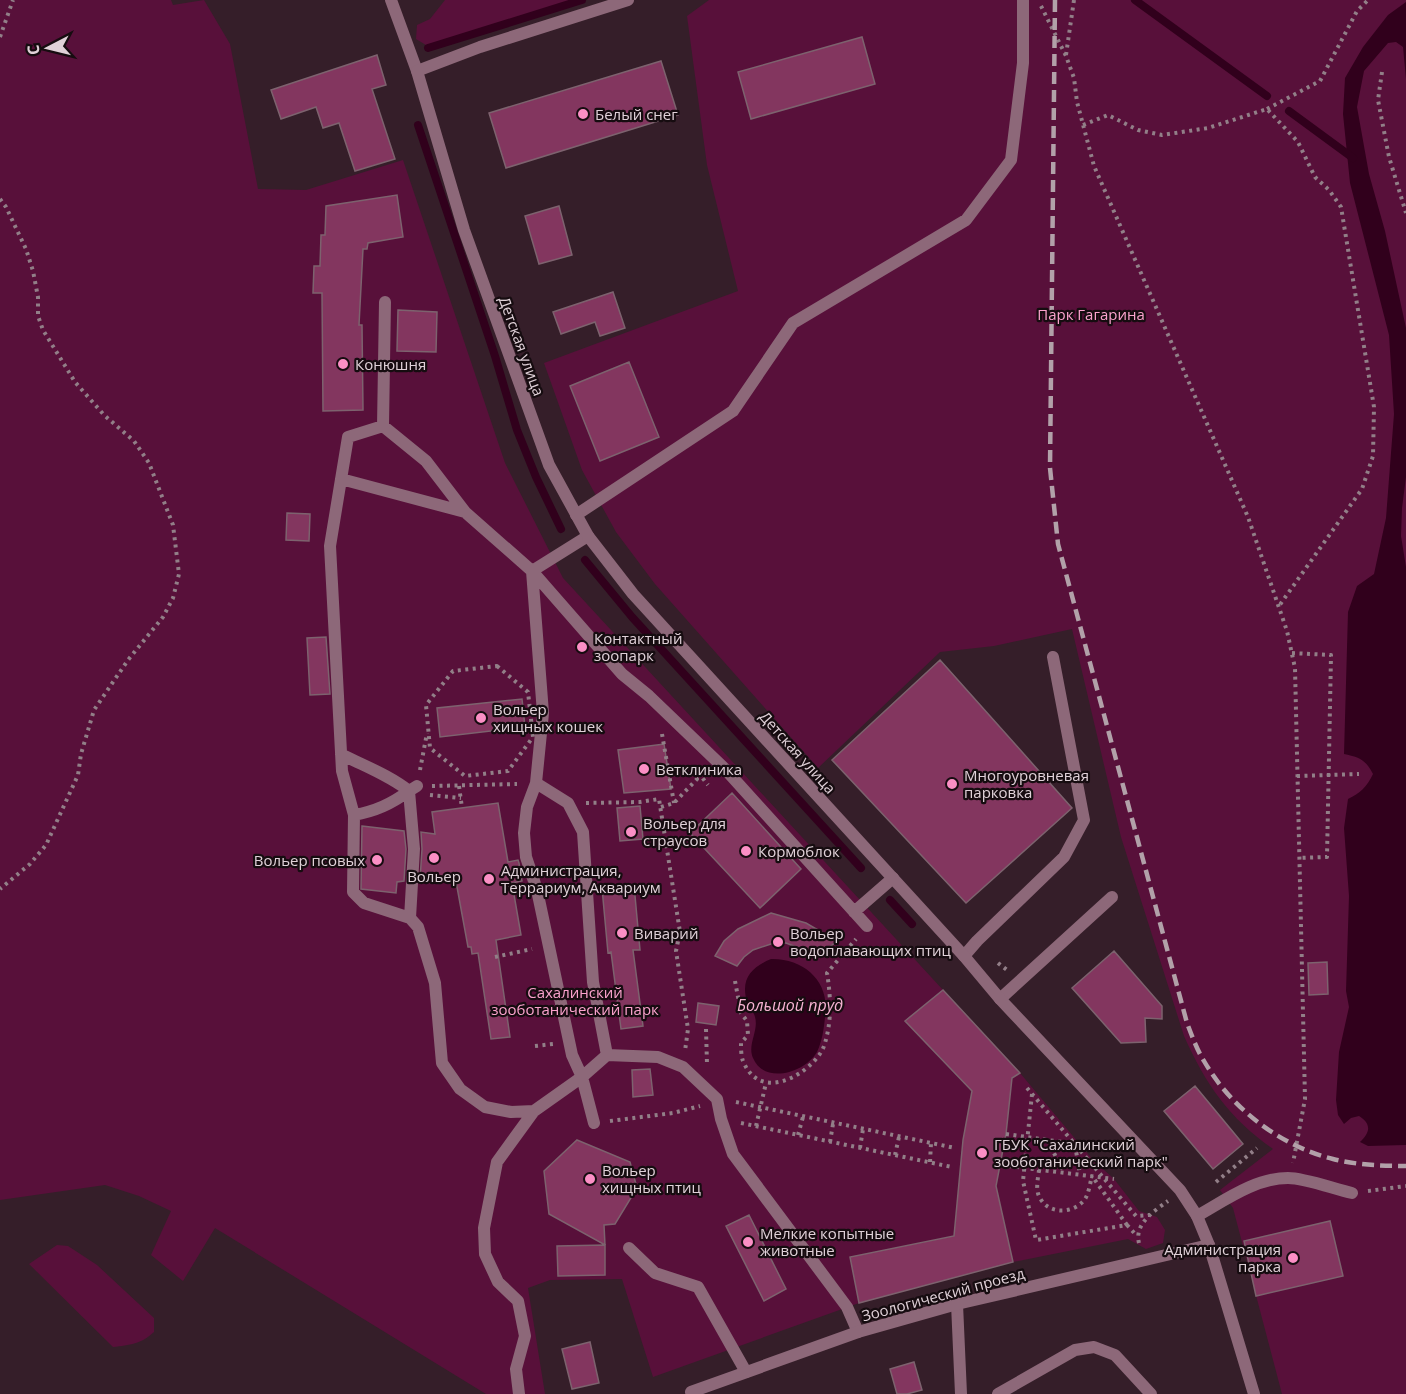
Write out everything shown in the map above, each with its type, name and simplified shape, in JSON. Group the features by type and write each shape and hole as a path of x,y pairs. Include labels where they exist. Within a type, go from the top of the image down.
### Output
{"street":[{"name":"Детская улица","path":"391,0 417,70 464,230 549,465 588,536 633,594 964,956 1000,999 1180,1190 1197,1216 1209,1245 1254,1394"},
{"path":"417,70 480,47 628,0"},
{"path":"576,516 733,411 793,323 966,220 1011,160 1023,63 1023,0"},
{"path":"382,426 385,302"},
{"path":"382,426 348,437 330,546 342,771 354,815 353,892 364,903 410,918 418,927 435,983 442,1063 460,1089 485,1107 511,1112 534,1111"},
{"path":"382,426 426,461 465,512 532,571 622,674 650,696 725,769 867,926"},
{"path":"341,479 465,512"},
{"path":"532,571 588,536"},
{"path":"532,571 543,713 536,783 527,807 524,833 526,857 537,890 572,1055 582,1077 594,1123"},
{"path":"964,956 1064,857 1084,820 1053,657"},
{"path":"341,754 368,769 413,788"},
{"path":"536,783 568,803 583,832 593,982 606,1055"},
{"path":"354,815 390,805 413,788"},
{"path":"410,918 414,849 413,788"},
{"path":"854,912 893,878"},
{"path":"1000,999 1112,897"},
{"path":"519,1394 516,1369 525,1336 518,1301 498,1281 485,1254 484,1228 497,1162 534,1111 582,1077 606,1055 658,1057 683,1066 717,1099 733,1154 847,1307 858,1332"},
{"path":"1197,1216 1248,1188 1269,1180 1289,1178 1352,1193"},
{"name":"Зоологический проезд","path":"688,1393 858,1332 957,1305 1209,1245"},
{"path":"628,1248 655,1273 698,1287 746,1372"},
{"path":"957,1305 961,1394"},
{"path":"998,1394 1075,1350 1094,1347 1115,1355 1151,1394"}],"path":[{"path":"0,37 13,0"},
{"path":"1038,0 1066,56 1074,78 1094,166 1248,517 1287,631 1292,653 1305,1100 1289,1178"},
{"path":"1066,56 1074,0"},
{"path":"1083,125 1108,115 1138,130 1162,135 1208,128 1267,109 1320,81 1357,10 1368,0"},
{"path":"1382,72 1378,100 1389,157 1406,213"},
{"path":"1267,109 1298,142 1315,177 1329,190 1341,207 1374,407 1373,456 1362,489 1278,606"},
{"path":"0,199 26,249 36,289 38,316 43,330 75,382 104,415 134,441 149,463 173,525 179,574 173,598 163,617 94,710 81,754 78,775 46,845 30,864 0,888"},
{"path":"1292,653 1331,655 1327,857 1299,858"},
{"path":"413,788 428,726 426,705 453,671 496,666 528,692 532,737 508,771 465,776 430,748 428,726"},
{"path":"663,739 674,803"},
{"path":"661,807 674,803 697,778 693,774 697,771 708,784"},
{"path":"1297,776 1359,774"},
{"path":"413,788 536,783"},
{"path":"459,786 462,808"},
{"path":"413,788 419,794 461,798"},
{"path":"568,803 640,802 659,799 680,932 676,951 688,1029 683,1066"},
{"path":"537,890 586,885"},
{"path":"735,981 741,1013 747,1021 748,1035 741,1042 742,1060 754,1077 766,1083 778,1084 809,1067 823,1049 830,1023 831,994 828,973 867,926"},
{"path":"756,1126 766,1083"},
{"path":"1027,1088 1136,1216 1149,1215"},
{"path":"1032,1094 1023,1181 1036,1240 1127,1225"},
{"path":"594,1123 673,1113 717,1099 955,1148"},
{"path":"798,1135 803,1117"},
{"path":"721,1119 952,1167"},
{"path":"830,1142 833,1124"},
{"path":"860,1148 863,1129"},
{"path":"1006,1134 1083,1145"},
{"path":"895,1155 899,1137"},
{"path":"1046,1139 1064,1172"},
{"path":"930,1162 931,1143"},
{"path":"1075,1145 1080,1174"},
{"path":"1214,1183 1257,1149"},
{"path":"1001,1166 1114,1179"},
{"path":"1039,1170 1037,1186 1039,1197 1047,1207 1055,1210 1068,1210 1078,1205 1085,1198 1092,1176"},
{"path":"1092,1176 1137,1236 1140,1246"},
{"path":"1352,1193 1406,1186"},
{"path":"1137,1236 1140,1227 1149,1215 1171,1199"}],"green space":[{"name":"Сахалинский зооботанический парк","path":"0,0 171,0 173,5 204,0 230,44 258,189 306,190 403,160 505,463 563,578 943,990 905,1021 972,1091 963,1140 954,1236 850,1257 859,1303 653,1377 622,1279 550,1280 528,1288 545,1394 486,1394 215,1228 183,1281 151,1255 171,1211 139,1196 105,1185 0,1200"},
{"path":"445,0 581,0 454,39 426,45 416,39 417,25 430,19"},
{"name":"Парк Гагарина","path":"709,0 1406,0 1406,1394 1282,1394 1233,1208 1220,1190 1273,1149 1231,1113 1210,1085 1184,1036 1121,837 1072,629 994,646 940,652 818,768 655,584 616,532 582,470 544,363 738,291 707,165 687,16"},
{"path":"1020,1073 1093,1160 1114,1179 1139,1211 1157,1217 1165,1230 1163,1243 1146,1249 1128,1239 1013,1262 996,1186 1006,1134 1012,1078"},
{"path":"57,1245 68,1246 97,1265 154,1318 154,1332 135,1343 113,1347 29,1264"}],"water":[{"path":"1406,2 1406,79 1403,47 1396,42 1388,43 1364,71 1357,107 1369,174 1385,231 1406,328 1406,477 1401,536 1406,567 1406,1145 1368,1146 1360,1142 1368,1132 1366,1122 1359,1116 1351,1118 1344,1124 1338,1115 1336,1100 1339,1052 1349,1007 1346,991 1349,896 1344,828 1348,799 1363,789 1373,774 1362,760 1344,754 1348,612 1357,586 1374,574 1386,518 1394,414 1389,335 1350,183 1343,114 1345,78 1363,47 1388,15"},
{"name":"Большой пруд","path":"771,959 794,963 813,975 824,993 826,1004 823,1030 817,1052 803,1066 775,1074 758,1066 753,1058 752,1043 756,1022 745,993 749,975 758,966"}],"building":[{"path":"862,37 875,84 751,119 738,72"},
{"path":"377,55 386,85 372,89 395,159 355,171 339,123 323,128 316,107 281,119 271,90"},
{"name":"Белый снег","path":"661,61 678,115 506,168 489,113"},
{"path":"397,195 403,237 368,243 367,249 363,249 359,325 362,325 363,410 323,411 322,293 313,293 314,266 320,266 321,235 325,235 326,206"},
{"path":"559,206 572,255 539,264 525,216"},
{"path":"613,292 625,328 600,336 595,322 561,334 553,312"},
{"path":"398,310 437,312 436,352 397,351"},
{"path":"629,362 659,437 600,461 570,386"},
{"path":"287,513 310,514 309,541 286,540"},
{"path":"326,637 330,694 310,695 307,638"},
{"name":"Многоуровневая парковка","path":"940,660 1072,808 966,903 832,760"},
{"name":"Вольер хищных кошек","path":"522,699 525,727 440,737 437,708"},
{"name":"Ветклиника","path":"664,744 671,789 624,793 618,750"},
{"name":"Кормоблок","path":"732,793 801,869 760,908 690,833"},
{"name":"Администрация, Террариум, Аквариум","path":"498,803 508,862 518,860 519,863 522,881 512,883 521,935 496,940 510,1037 491,1039 478,953 472,954 471,947 468,947 455,876 420,880 421,832 435,834 432,812"},
{"name":"Вольер для страусов","path":"640,806 643,839 620,841 617,808"},
{"name":"Вольер псовых","path":"362,826 404,831 406,849 404,881 397,882 396,893 361,889"},
{"path":"634,885 640,950 633,950 643,1026 621,1029 611,952 608,953 602,888"},
{"name":"Вольер водоплавающих птиц","path":"771,913 806,923 837,941 816,958 807,951 786,943 774,943 753,950 737,966 715,956 724,941 738,929"},
{"path":"1114,951 1162,1006 1162,1019 1145,1018 1146,1042 1121,1043 1072,988"},
{"path":"1327,962 1328,994 1309,995 1308,963"},
{"name":"ГБУК \"Сахалинский зооботанический парк\"","path":"943,990 1020,1073 1012,1078 1006,1134 996,1186 1013,1262 859,1303 850,1257 954,1236 963,1140 972,1091 905,1021"},
{"path":"698,1003 719,1006 716,1025 696,1022"},
{"path":"650,1069 653,1095 633,1097 632,1070"},
{"path":"1195,1086 1243,1144 1213,1169 1164,1111"},
{"name":"Вольер хищных птиц","path":"577,1140 630,1162 637,1188 615,1224 604,1225 605,1245 549,1214 544,1171"},
{"path":"749,1215 786,1289 764,1301 726,1226"},
{"name":"Администрация парка","path":"1330,1221 1343,1276 1256,1296 1244,1241"},
{"path":"605,1245 605,1275 558,1276 557,1246"},
{"path":"590,1342 599,1383 572,1389 562,1349"},
{"path":"914,1362 922,1390 897,1394 890,1369"}],"waterway":[{"path":"428,48 582,0"},
{"path":"1135,0 1267,96"},
{"path":"1289,111 1353,158"},
{"path":"418,125 495,356 517,430 561,529"},
{"path":"585,560 632,617 861,868"},
{"path":"890,900 912,924"}],"railway":[{"path":"1055,0 1050,468 1058,544 1187,1023 1199,1052 1215,1078 1243,1109 1276,1135 1294,1145 1333,1159 1369,1165 1406,1166"}],"place":[{"name":"Белый снег","path":"583,114"},
{"name":"Конюшня","path":"343,364"},
{"name":"Контактный зоопарк","path":"582,647"},
{"name":"Вольер хищных кошек","path":"481,718"},
{"name":"Ветклиника","path":"644,769"},
{"name":"Многоуровневая парковка","path":"952,784"},
{"name":"Вольер для страусов","path":"631,832"},
{"name":"Кормоблок","path":"746,851"},
{"name":"Вольер","path":"434,858"},
{"name":"Вольер псовых","path":"377,860"},
{"name":"Администрация, Террариум, Аквариум","path":"489,879"},
{"name":"Виварий","path":"622,933"},
{"name":"Вольер водоплавающих птиц","path":"778,942"},
{"name":"ГБУК \"Сахалинский зооботанический парк\"","path":"982,1153"},
{"name":"Вольер хищных птиц","path":"590,1179"},
{"name":"Мелкие копытные животные","path":"748,1242"},
{"name":"Администрация парка","path":"1293,1258"}]}
